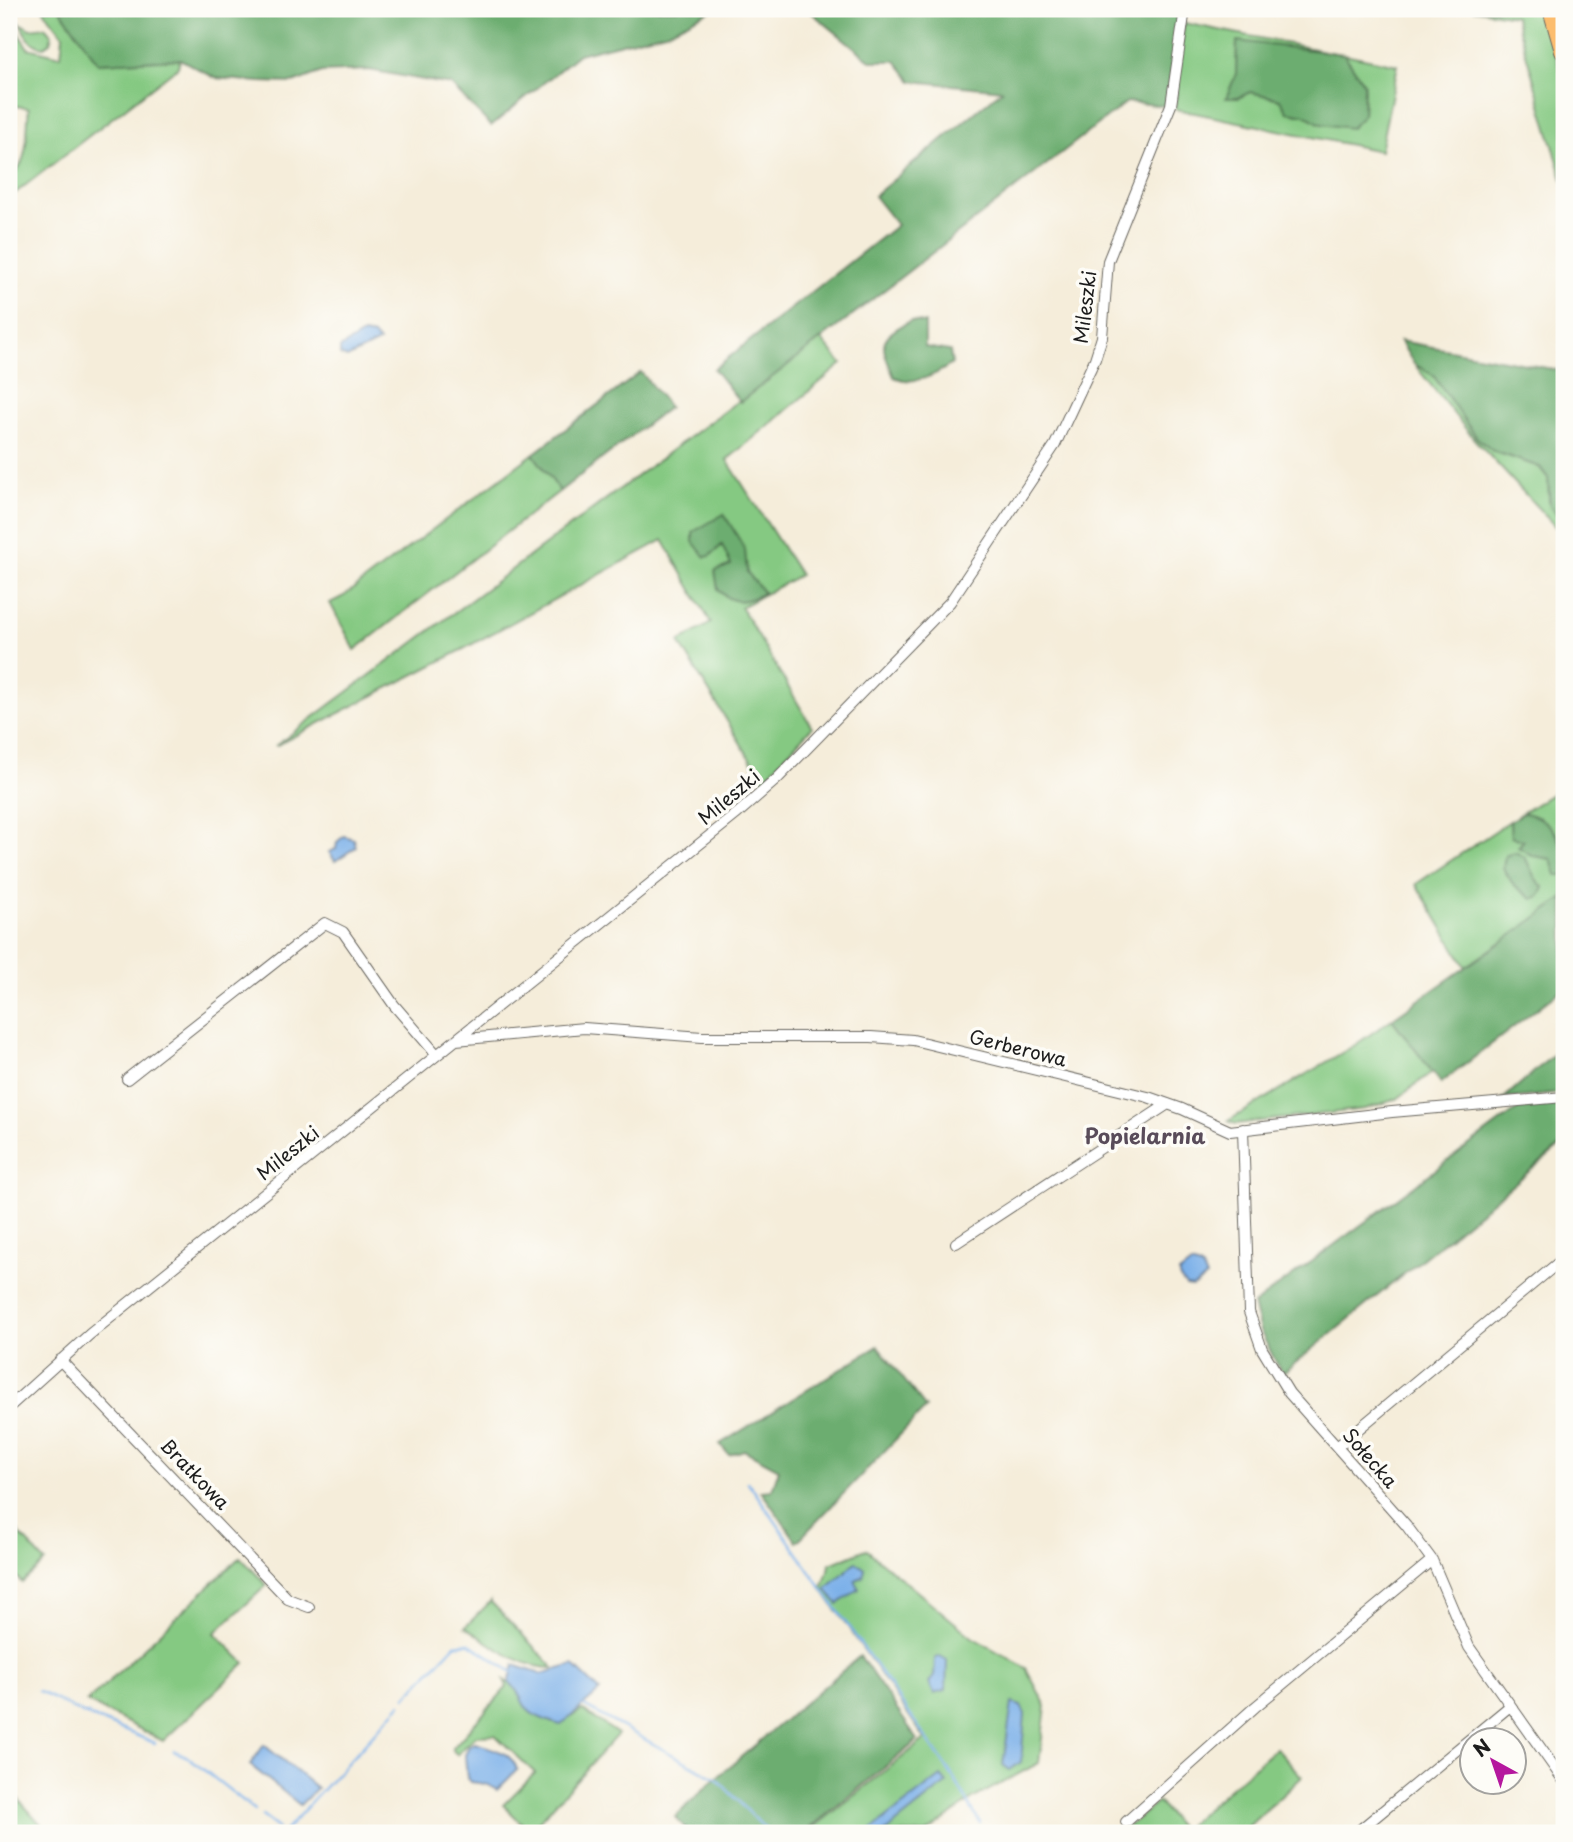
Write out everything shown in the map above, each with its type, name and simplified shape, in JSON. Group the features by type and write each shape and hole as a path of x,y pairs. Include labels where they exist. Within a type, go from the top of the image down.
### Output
{"highway":[{"path":"1552,9 1564,51"}],"street":[{"name":"Mileszki","path":"9,1407 60,1360 664,874 777,779 865,687 922,633 973,572 1055,445 1095,359 1102,337 1108,261 1171,105 1185,9"},
{"path":"127,1079 325,923 342,932 394,1005 437,1055"},
{"name":"Gerberowa","path":"456,1040 584,1028 702,1037 881,1037 913,1040 1168,1104 1217,1128 1230,1131 1392,1112 1564,1097"},
{"path":"956,1243 1168,1104"},
{"name":"Sołecka","path":"1243,1129 1251,1323 1289,1393 1338,1446 1432,1560 1469,1647 1564,1781"},
{"path":"1338,1446 1564,1258"},
{"name":"Bratkowa","path":"60,1360 288,1599 309,1607"},
{"path":"1126,1822 1265,1699 1432,1560"},
{"path":"1356,1833 1510,1706"}],"green space":[{"path":"43,9 60,9 98,63 180,59 178,67 9,198 9,177 21,165 24,156 29,108 9,105 9,19 28,48 61,56 63,35"},
{"path":"60,9 713,9 669,31 579,54 491,126 451,85 369,70 322,72 293,83 215,78 180,59 98,63"},
{"path":"807,9 1183,9 1165,106 1127,102 740,402 714,369 897,225 874,196 1002,90 912,81 896,61 871,61"},
{"path":"1473,9 1542,9 1564,82 1564,183 1515,16"},
{"path":"20,23 30,29 45,27 52,35 50,43 44,47 35,45 26,36"},
{"path":"1184,23 1340,54 1237,42 1236,74 1227,98 1238,98 1250,92 1280,99 1288,112 1305,115 1321,124 1363,116 1364,84 1344,54 1398,65 1380,151 1175,109"},
{"path":"1237,41 1344,54 1364,84 1363,116 1351,128 1321,124 1305,115 1288,112 1280,99 1250,92 1238,98 1226,98 1236,74"},
{"path":"911,321 925,323 925,347 950,351 952,364 931,376 902,380 894,377 886,358 884,344 891,333"},
{"path":"821,339 842,364 727,460 800,575 741,607 812,727 763,780 679,642 711,623 663,540 458,652 275,746"},
{"path":"1400,341 1564,371 1564,523 1550,506 1548,478 1540,467 1493,451 1476,437 1433,375 1414,364"},
{"path":"1414,364 1433,375 1476,437 1493,451 1539,467 1548,478 1549,502 1564,523 1564,536 1474,439"},
{"path":"641,372 669,407 560,491 533,454"},
{"path":"533,454 560,491 355,650 330,603 344,596"},
{"path":"724,514 745,549 747,572 764,593 751,599 734,600 718,589 715,571 731,565 722,545 705,557 693,542 693,532"},
{"path":"1564,721 1564,790 1556,785 1559,734"},
{"path":"1556,785 1564,790 1564,851 1556,833 1524,813 1517,816 1553,793"},
{"path":"1524,813 1543,821 1557,835 1564,854 1563,875 1556,875 1551,859 1533,856 1518,847 1524,840 1511,837 1510,821"},
{"path":"1510,821 1511,837 1524,840 1518,847 1552,859 1564,873 1564,898 1467,969 1416,884"},
{"path":"1515,852 1525,857 1535,878 1544,888 1540,896 1532,899 1513,884 1503,868 1505,856"},
{"path":"1564,898 1564,988 1441,1083 1392,1019"},
{"path":"1392,1019 1432,1072 1397,1099 1365,1109 1236,1124 1228,1121 1355,1045"},
{"path":"1560,1049 1564,1049 1564,1093 1503,1099"},
{"path":"1564,1102 1564,1143 1282,1374 1260,1331 1253,1305 1519,1108"},
{"path":"878,1346 926,1408 797,1542 761,1491 772,1490 779,1469 744,1450 729,1455 720,1444"},
{"path":"9,1522 45,1562 22,1583 9,1568"},
{"path":"866,1549 972,1637 1026,1668 1046,1706 1039,1763 974,1798 927,1833 807,1833 925,1739 822,1589 830,1564"},
{"path":"240,1557 267,1585 215,1633 245,1663 163,1741 87,1702"},
{"path":"491,1601 554,1668 518,1660 465,1627"},
{"path":"860,1656 918,1740 804,1833 690,1833 675,1817 708,1785"},
{"path":"504,1680 517,1688 530,1712 553,1723 564,1721 582,1710 618,1734 530,1831 503,1805 535,1773 495,1735 476,1736 457,1755 452,1749 507,1687"},
{"path":"1276,1748 1302,1777 1241,1833 1120,1833 1158,1802 1182,1830"},
{"path":"9,1789 49,1833 9,1833"}],"water":[{"path":"363,334 374,336 379,342 347,358 340,355 340,348"},
{"path":"344,836 354,839 356,847 335,861 329,852 336,849 337,842"},
{"path":"1191,1264 1202,1268 1207,1277 1193,1287 1186,1286 1179,1277 1179,1273"},
{"path":"856,1562 865,1569 863,1577 855,1580 859,1589 838,1604 826,1589"},
{"path":"940,1656 947,1660 946,1690 934,1694 929,1683 934,1676 935,1659"},
{"path":"514,1665 541,1674 573,1665 600,1691 561,1725 544,1720 529,1711 509,1682"},
{"path":"1012,1703 1021,1706 1025,1714 1021,1762 1010,1770 1003,1765"},
{"path":"475,1743 506,1755 515,1764 517,1770 497,1790 486,1784 471,1782 467,1778 465,1755 469,1746"},
{"path":"264,1745 317,1788 300,1805 250,1765"},
{"path":"941,1776 947,1783 884,1833 867,1833"}],"waterway":[{"path":"748,1482 954,1778 980,1823"},
{"path":"406,1697 455,1645 469,1643 512,1672"},
{"path":"38,1691 84,1714 155,1743"},
{"path":"284,1832 401,1704"},
{"path":"584,1706 717,1779 769,1833"},
{"path":"174,1751 186,1756 255,1810"},
{"path":"262,1816 278,1828"}],"district":[{"name":"Popielarnia","path":"1145,1137"}]}
